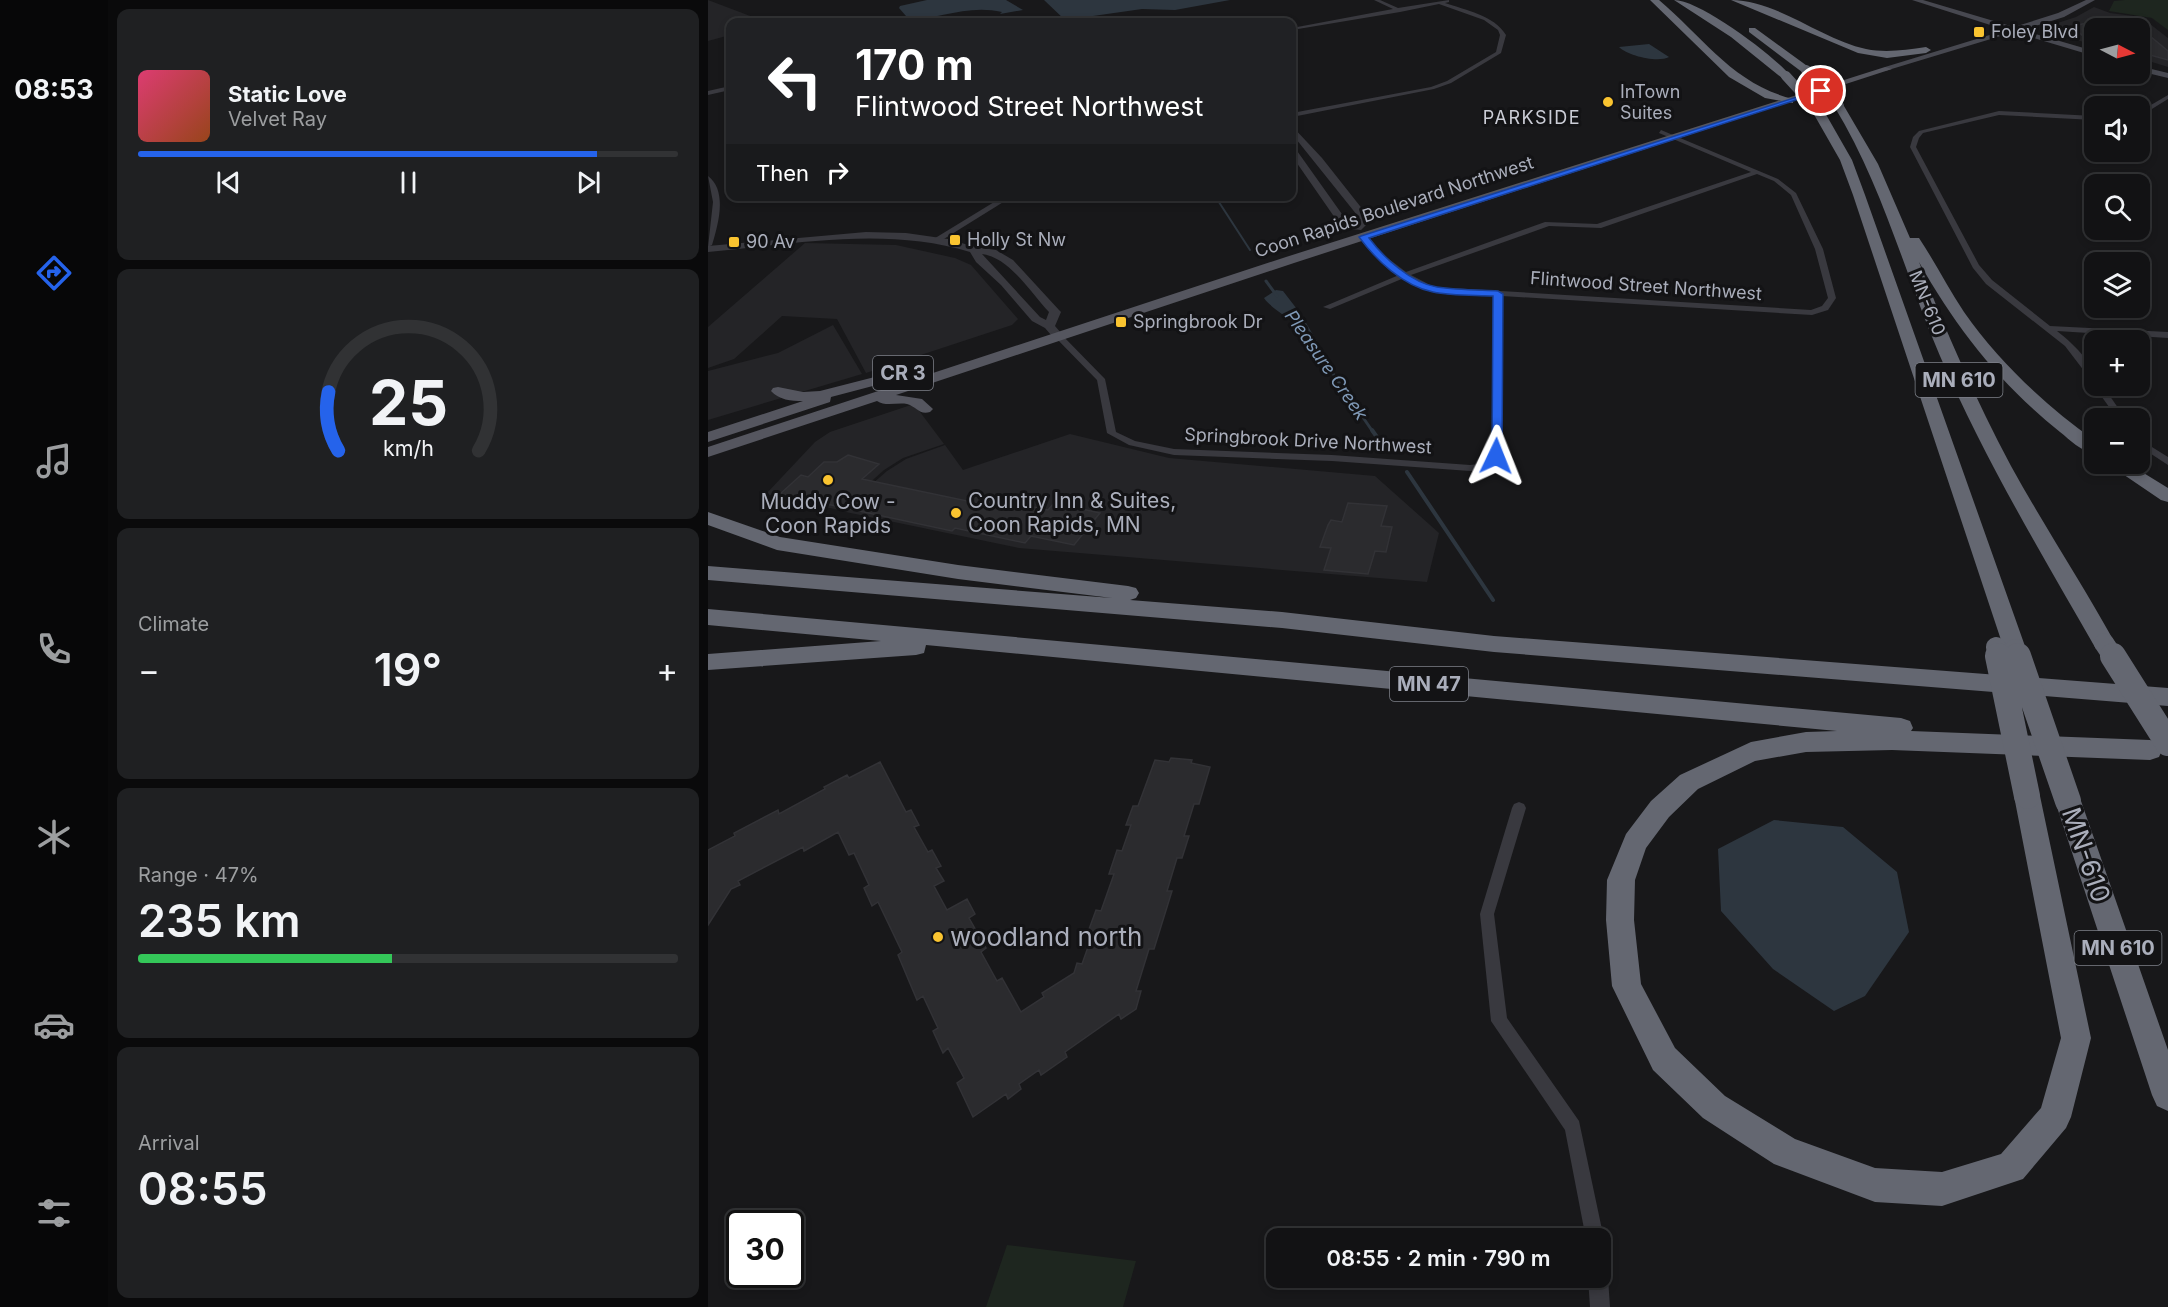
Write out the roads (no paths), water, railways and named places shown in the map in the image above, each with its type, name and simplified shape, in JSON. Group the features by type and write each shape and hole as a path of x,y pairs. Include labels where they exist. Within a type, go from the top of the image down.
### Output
{"highway":[{"path":"1654,0 1743,83 1770,98 1789,101"},
{"name":"MN-610","path":"1678,0 1757,49 1786,76 1818,111 1846,160 1994,583 2005,648 2068,801 2168,1095"},
{"path":"1698,0 1717,10"},
{"path":"1729,0 1793,25 1883,67"},
{"path":"1735,0 1862,51 1887,55 1926,50"},
{"name":"MN-610","path":"1746,26 1775,45 1806,70 1839,105 1866,150 1959,381 2039,534 2104,643 2162,748"},
{"path":"1893,217 1910,236 1962,320 2002,369 2041,408 2084,441"},
{"path":"2133,474 2168,496"},
{"path":"708,518 777,543 969,574 1232,604 1282,620"},
{"name":"MN 47","path":"708,573 1282,620 1494,644 2168,697"},
{"name":"MN 47","path":"708,617 2162,748"},
{"path":"708,662 982,643"},
{"path":"2005,648 2027,796 2076,1038 2055,1118 2011,1167 1942,1189 1875,1185 1786,1152 1714,1107 1664,1059 1627,986 1620,920 1621,880 1635,842 1660,809 1689,782 1750,752 1806,742 1892,740 2162,748"}],"main road":[{"path":"1916,0 2084,51"},
{"path":"1930,0 2011,28 2084,47"},
{"name":"Coon Rapids Boulevard Northwest","path":"708,437 902,374 1053,331 1360,233 1789,101 1926,50 2011,28 2074,0"},
{"name":"Coon Rapids Boulevard Northwest","path":"1360,233 1662,132 1770,98 2071,11 2091,0"},
{"path":"2150,66 2168,71"},
{"path":"2150,71 2168,76"},
{"name":"Coon Rapids Boulevard Northwest","path":"708,452 837,409 1053,331"},
{"path":"778,392 784,395 806,397 902,374"},
{"path":"837,409 859,403 898,399 914,401 925,409"}],"street":[{"path":"1376,0 1401,11"},
{"path":"1296,28 1453,0"},
{"path":"1296,114 1432,88 1449,82 1498,53 1503,35 1500,27 1441,3"},
{"path":"708,93 726,89"},
{"path":"2150,108 2168,97"},
{"path":"2084,117 2006,113 1978,117 1921,132 1914,142 1914,152 1976,267 1989,282 2049,328 2084,363"},
{"path":"1662,132 1757,172"},
{"path":"1296,134 1366,220 1360,233 1346,226 1296,155"},
{"path":"1327,307 1405,275 1548,224 1598,226 1757,172"},
{"name":"Flintwood Street Northwest","path":"1360,233 1377,255 1405,275 1433,289 1812,313 1825,308 1832,298 1819,249 1794,194 1776,180 1757,172"},
{"path":"708,178 715,188 717,210 708,245"},
{"path":"936,240 1002,201"},
{"path":"708,249 866,235 906,236 936,240 974,250 992,252 1009,262 1054,312 1053,331"},
{"name":"Springbrook Drive Northwest","path":"974,250 980,260 1005,283 1036,319 1053,331 1101,379 1107,419 1112,433 1132,443 1174,452 1332,458 1470,468 1491,466 1497,448 1498,294"},
{"path":"2049,328 2168,336"},
{"path":"2150,450 2168,462"},
{"path":"1519,808 1487,914 1498,1021 1573,1127 1593,1228"},
{"path":"1599,1288 1600,1307"}],"waterway":[{"name":"Pleasure Creek","path":"1218,201 1250,250"},
{"name":"Pleasure Creek","path":"1266,281 1277,296"},
{"name":"Pleasure Creek","path":"1314,346 1373,432"},
{"name":"Pleasure Creek","path":"1372,430 1386,450"},
{"path":"1407,472 1493,600"}],"place":[{"name":"Foley Blvd","path":"1979,32"},
{"name":"InTown Suites","path":"1608,102"},
{"name":"Holly St Nw","path":"955,240"},
{"name":"90 Av","path":"734,242"},
{"name":"Springbrook Dr","path":"1121,322"},
{"name":"Muddy Cow - Coon Rapids","path":"828,480"},
{"name":"Country Inn & Suites, Coon Rapids, MN","path":"956,513"},
{"name":"woodland north","path":"938,937"}],"district":[{"name":"PARKSIDE","path":"1532,118"}]}
